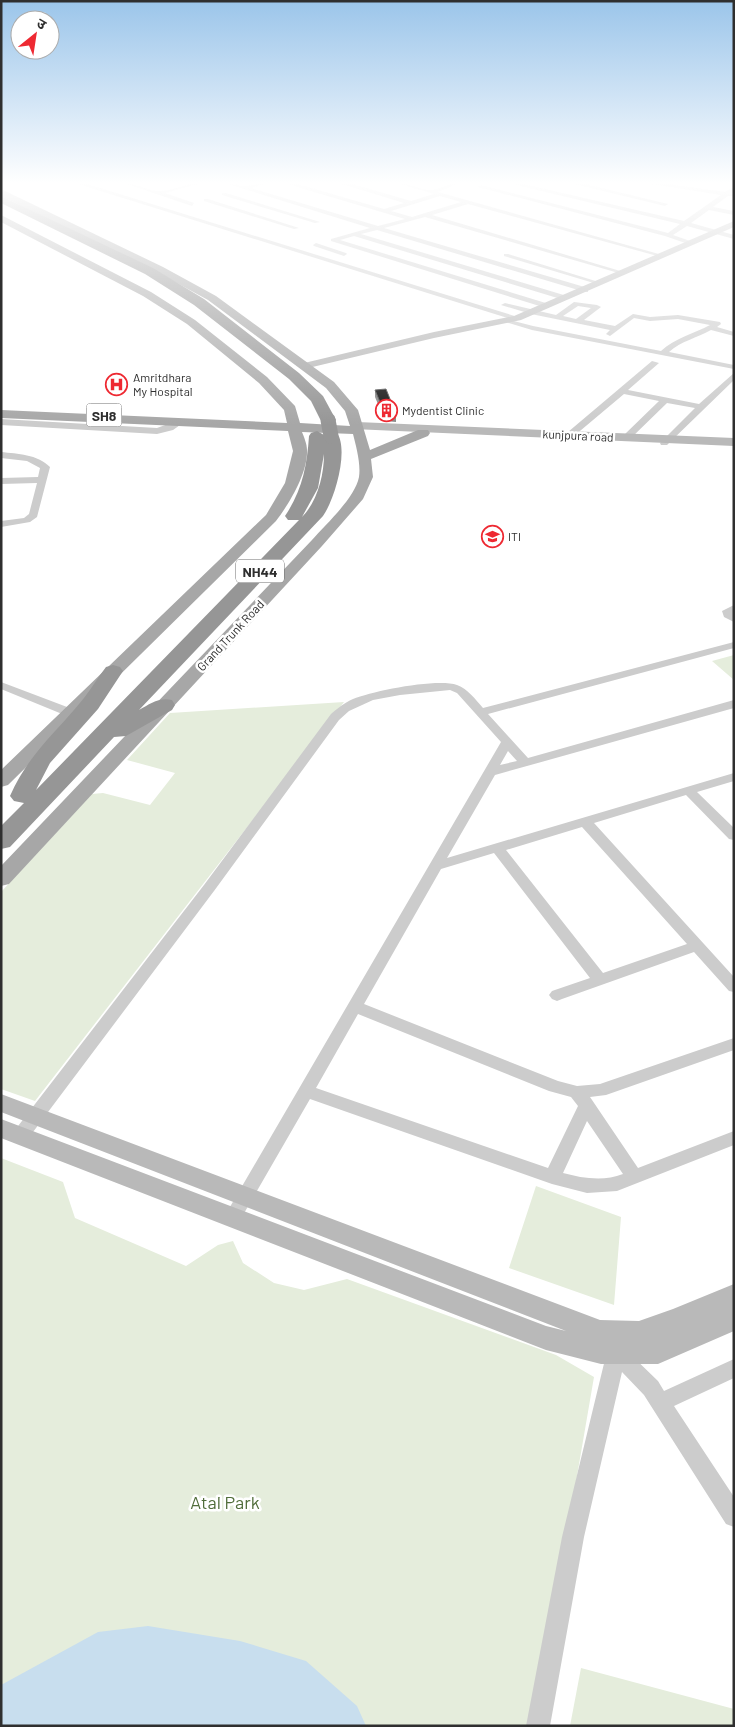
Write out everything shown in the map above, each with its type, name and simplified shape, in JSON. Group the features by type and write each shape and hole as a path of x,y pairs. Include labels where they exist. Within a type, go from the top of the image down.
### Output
{"highway":[{"name":"NH44","path":"1,841 317,512 328,489 334,458 322,428 305,402 289,383 246,347 180,301 140,276 115,264"},
{"name":"Grand Trunk Road","path":"140,264 154,270"},
{"name":"NH44","path":"1,817 277,538 304,504 316,466 322,428 318,399 294,376 212,312 154,270"},
{"path":"22,796 28,778 38,761 102,693 113,671"},
{"path":"87,752 164,705"}],"main road":[{"path":"2,778 271,518 292,483 300,450 290,410 263,380 190,322 147,294 89,264"},
{"name":"Grand Trunk Road","path":"1,878 356,499 366,477 358,428 351,410 330,385 212,298 141,264"},
{"name":"SH8","path":"1,410 358,428"},
{"name":"SH8","path":"1,414 264,427 295,426"},
{"path":"264,427 300,450"},
{"path":"364,457 423,431"}],"street":[{"path":"338,264 517,318"},
{"path":"409,264 546,306"},
{"path":"450,264 564,298"},
{"path":"498,264 585,290"},
{"path":"534,264 599,284"},
{"path":"592,264 624,273"},
{"path":"304,366 434,335 517,318 646,264"},
{"path":"500,303 531,312 617,329"},
{"path":"557,317 576,304 596,307 578,321"},
{"path":"602,341 633,316 650,319 678,317 718,324 695,336 675,342 663,353"},
{"path":"506,320 734,367"},
{"path":"711,328 734,334"},
{"path":"571,434 655,363"},
{"path":"666,441 734,374"},
{"path":"722,386 734,388"},
{"path":"622,391 700,407"},
{"path":"627,437 665,400"},
{"path":"1,422 157,431 170,428 179,423"},
{"path":"358,428 423,431"},
{"name":"kunjpura road","path":"423,431 666,441 734,446"},
{"name":"kunjpura road","path":"541,435 571,434 666,441 734,442"},
{"path":"1,455 30,459 40,462 44,467 43,480 34,515 27,520 17,523 1,524"},
{"path":"1,482 43,480"},
{"path":"734,608 727,611 734,619"},
{"path":"481,712 734,646"},
{"path":"1,685 71,712"},
{"path":"19,1126 209,888 339,712 348,704 360,699 442,686 452,687 461,691 525,762"},
{"path":"490,772 734,704"},
{"path":"233,1217 507,742"},
{"path":"436,866 734,777"},
{"path":"689,791 734,836"},
{"path":"585,822 734,987"},
{"path":"497,848 600,980"},
{"path":"557,995 696,946"},
{"path":"353,1006 555,1086 581,1099 634,1177"},
{"path":"552,1178 581,1099 600,1090 734,1044"},
{"path":"306,1091 552,1178 587,1186 617,1184 734,1138"},
{"path":"1,1103 19,1126 233,1217 546,1338 601,1352 639,1333 679,1319 734,1295"},
{"path":"19,1126 246,1196 600,1332 619,1343 658,1352 734,1319"},
{"path":"619,1343 662,1402 734,1516"},
{"path":"538,1726 573,1537 619,1343"},
{"path":"662,1402 734,1368"}],"green space":[{"path":"734,655 734,680 712,661"},
{"path":"344,702 35,1101 1,1089 1,892 92,794 103,793 150,805 175,773 127,760 170,713"},
{"name":"Atal Park","path":"1,1158 63,1182 75,1218 186,1266 218,1245 233,1241 243,1263 274,1283 304,1290 347,1279 556,1355 594,1377 534,1726 1,1726"},
{"path":"536,1186 621,1217 614,1305 509,1268"},
{"path":"581,1668 734,1709 734,1726 570,1726"}],"water":[{"path":"148,1626 240,1641 306,1661 357,1706 366,1726 1,1726 1,1685 98,1632"}],"building":[{"path":"386,389 396,414 385,414 375,390"}],"place":[{"name":"Amritdhara My Hospital","path":"117,384"},
{"name":"Mydentist Clinic","path":"386,410"},
{"name":"ITI","path":"492,536"}]}
